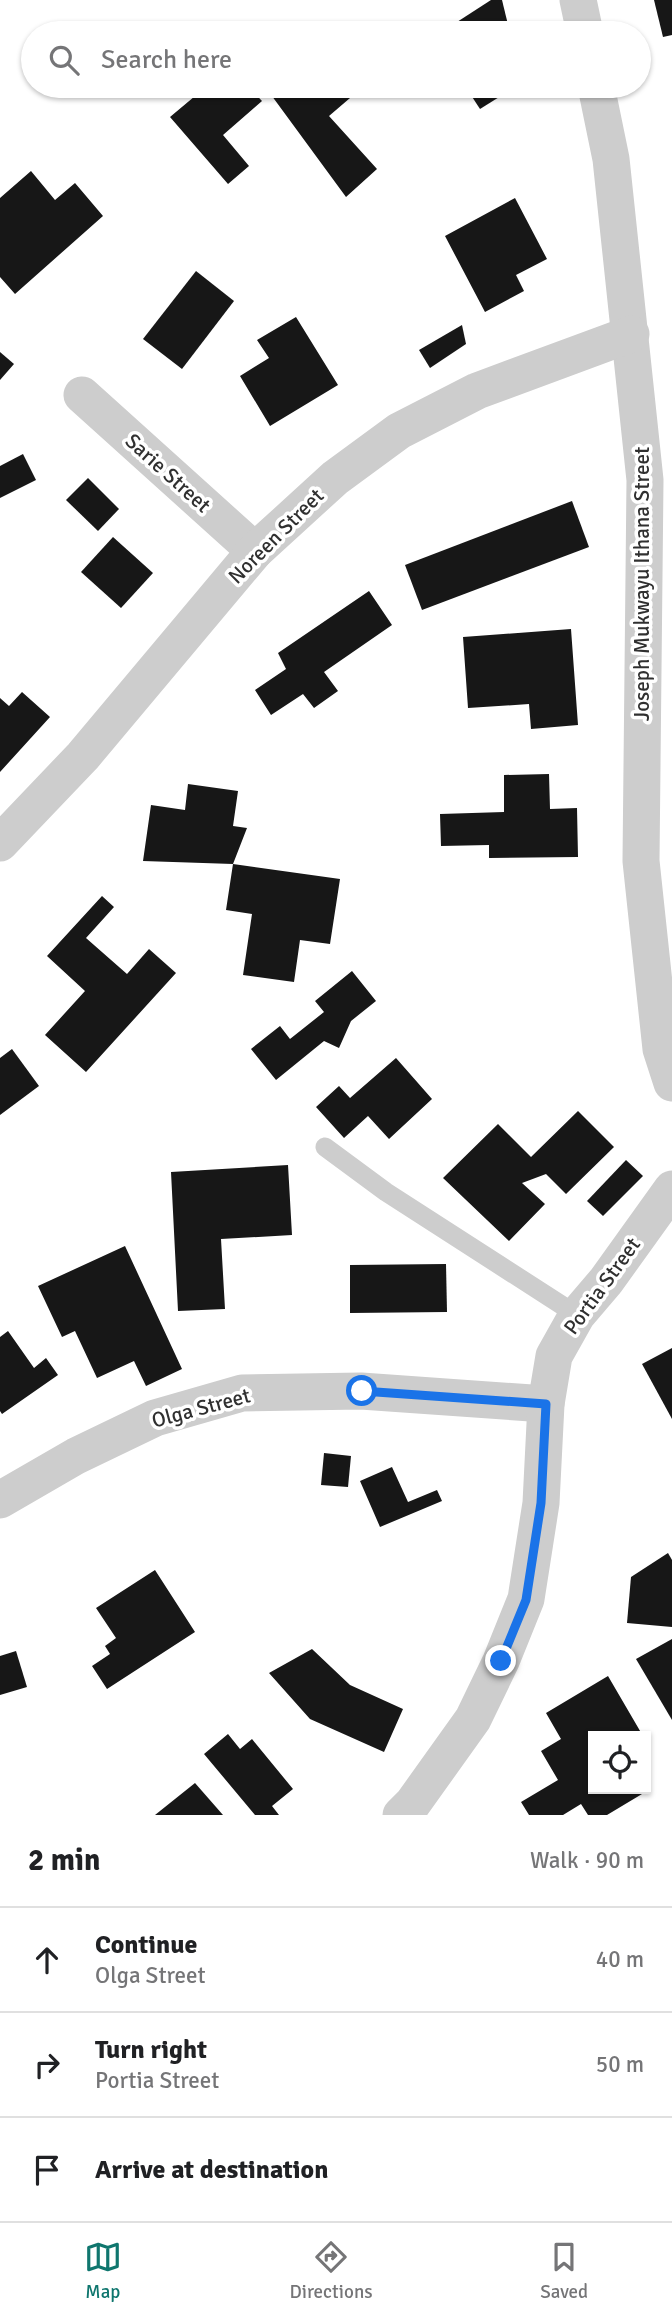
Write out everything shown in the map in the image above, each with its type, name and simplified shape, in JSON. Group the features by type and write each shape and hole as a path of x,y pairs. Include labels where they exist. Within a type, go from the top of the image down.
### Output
{"street":[{"path":"578,0 582,21"},
{"name":"Joseph Mukwayu Ithana Street","path":"598,98 611,159 645,480 641,861 661,1049 672,1083"},
{"name":"Noreen Street","path":"0,844 83,756 255,551 335,478 399,431 477,391 631,334"},
{"name":"Sarie Street","path":"82,395 255,551"},
{"name":"Portia Street","path":"401,1815 413,1803 473,1719 526,1600 541,1503 546,1404 554,1356 577,1315 606,1281 672,1189"},
{"name":"Olga Street","path":"0,1500 76,1456 155,1419 242,1393 362,1391 546,1404"}],"lane":[{"path":"325,1147 386,1192 577,1315"}],"building":[{"path":"491,0 502,0 507,21 459,21"},
{"path":"654,0 672,0 672,35 663,37"},
{"path":"193,98 259,98 262,101 223,135 249,166 228,184 170,117"},
{"path":"273,98 350,98 329,116 377,169 346,197"},
{"path":"473,98 498,98 480,109"},
{"path":"31,171 55,200 75,183 103,216 15,294 0,277 0,198"},
{"path":"515,198 547,259 516,275 524,291 485,312 445,236"},
{"path":"196,271 234,301 182,369 143,339"},
{"path":"296,317 338,385 270,426 240,376 269,358 257,340"},
{"path":"462,325 466,344 430,368 419,350"},
{"path":"0,352 14,364 0,380"},
{"path":"23,454 36,480 0,498 0,466"},
{"path":"88,478 119,509 98,531 66,500"},
{"path":"572,501 589,547 422,610 405,565"},
{"path":"113,537 153,573 121,608 81,572"},
{"path":"369,591 392,625 324,672 338,691 314,708 303,694 271,715 255,690 286,669 278,653"},
{"path":"571,629 578,725 531,729 529,704 468,708 463,637"},
{"path":"22,692 50,717 0,772 0,698 9,706"},
{"path":"549,774 550,809 577,808 578,857 489,858 489,845 441,846 440,814 504,812 504,775"},
{"path":"188,784 238,791 233,826 247,828 233,864 143,861 151,805 185,810"},
{"path":"233,864 340,879 330,944 300,940 294,982 243,975 252,914 226,910"},
{"path":"102,896 114,907 86,938 127,974 149,949 176,973 86,1072 45,1035 85,991 47,956"},
{"path":"352,971 376,1001 351,1021 339,1048 324,1041 276,1080 251,1049 280,1026 290,1039 324,1012 315,1001"},
{"path":"12,1049 39,1086 0,1115 0,1058"},
{"path":"396,1058 432,1099 389,1139 368,1116 344,1138 316,1107 339,1086 350,1098"},
{"path":"578,1111 614,1147 566,1194 546,1174 522,1183 545,1204 509,1241 443,1178 498,1124 531,1157"},
{"path":"626,1160 643,1176 603,1216 587,1201"},
{"path":"288,1165 292,1235 221,1239 225,1309 178,1311 171,1172"},
{"path":"125,1246 182,1369 146,1386 134,1361 97,1378 75,1331 62,1337 38,1286"},
{"path":"446,1264 447,1312 350,1313 350,1265"},
{"path":"8,1331 34,1368 46,1358 58,1375 2,1414 0,1337"},
{"path":"672,1348 672,1419 642,1364"},
{"path":"324,1453 351,1456 348,1487 321,1485"},
{"path":"392,1467 408,1502 437,1490 442,1501 380,1527 360,1481"},
{"path":"668,1553 672,1560 672,1627 627,1623 631,1577"},
{"path":"155,1570 195,1632 107,1689 92,1666 110,1654 105,1646 116,1638 96,1608"},
{"path":"672,1639 672,1720 636,1659"},
{"path":"312,1649 350,1685 403,1709 384,1752 310,1719 269,1673"},
{"path":"16,1651 27,1687 0,1695 0,1656"},
{"path":"608,1676 640,1731 588,1731 588,1794 642,1794 607,1815 588,1815 581,1804 563,1815 529,1815 521,1802 558,1780 541,1751 561,1739 546,1713"},
{"path":"228,1734 240,1749 252,1739 293,1789 272,1806 279,1815 255,1815 204,1754"},
{"path":"195,1783 223,1815 155,1815"}],"route":[{"path":"362,1391 546,1404 541,1503 526,1600 501,1661"}]}
